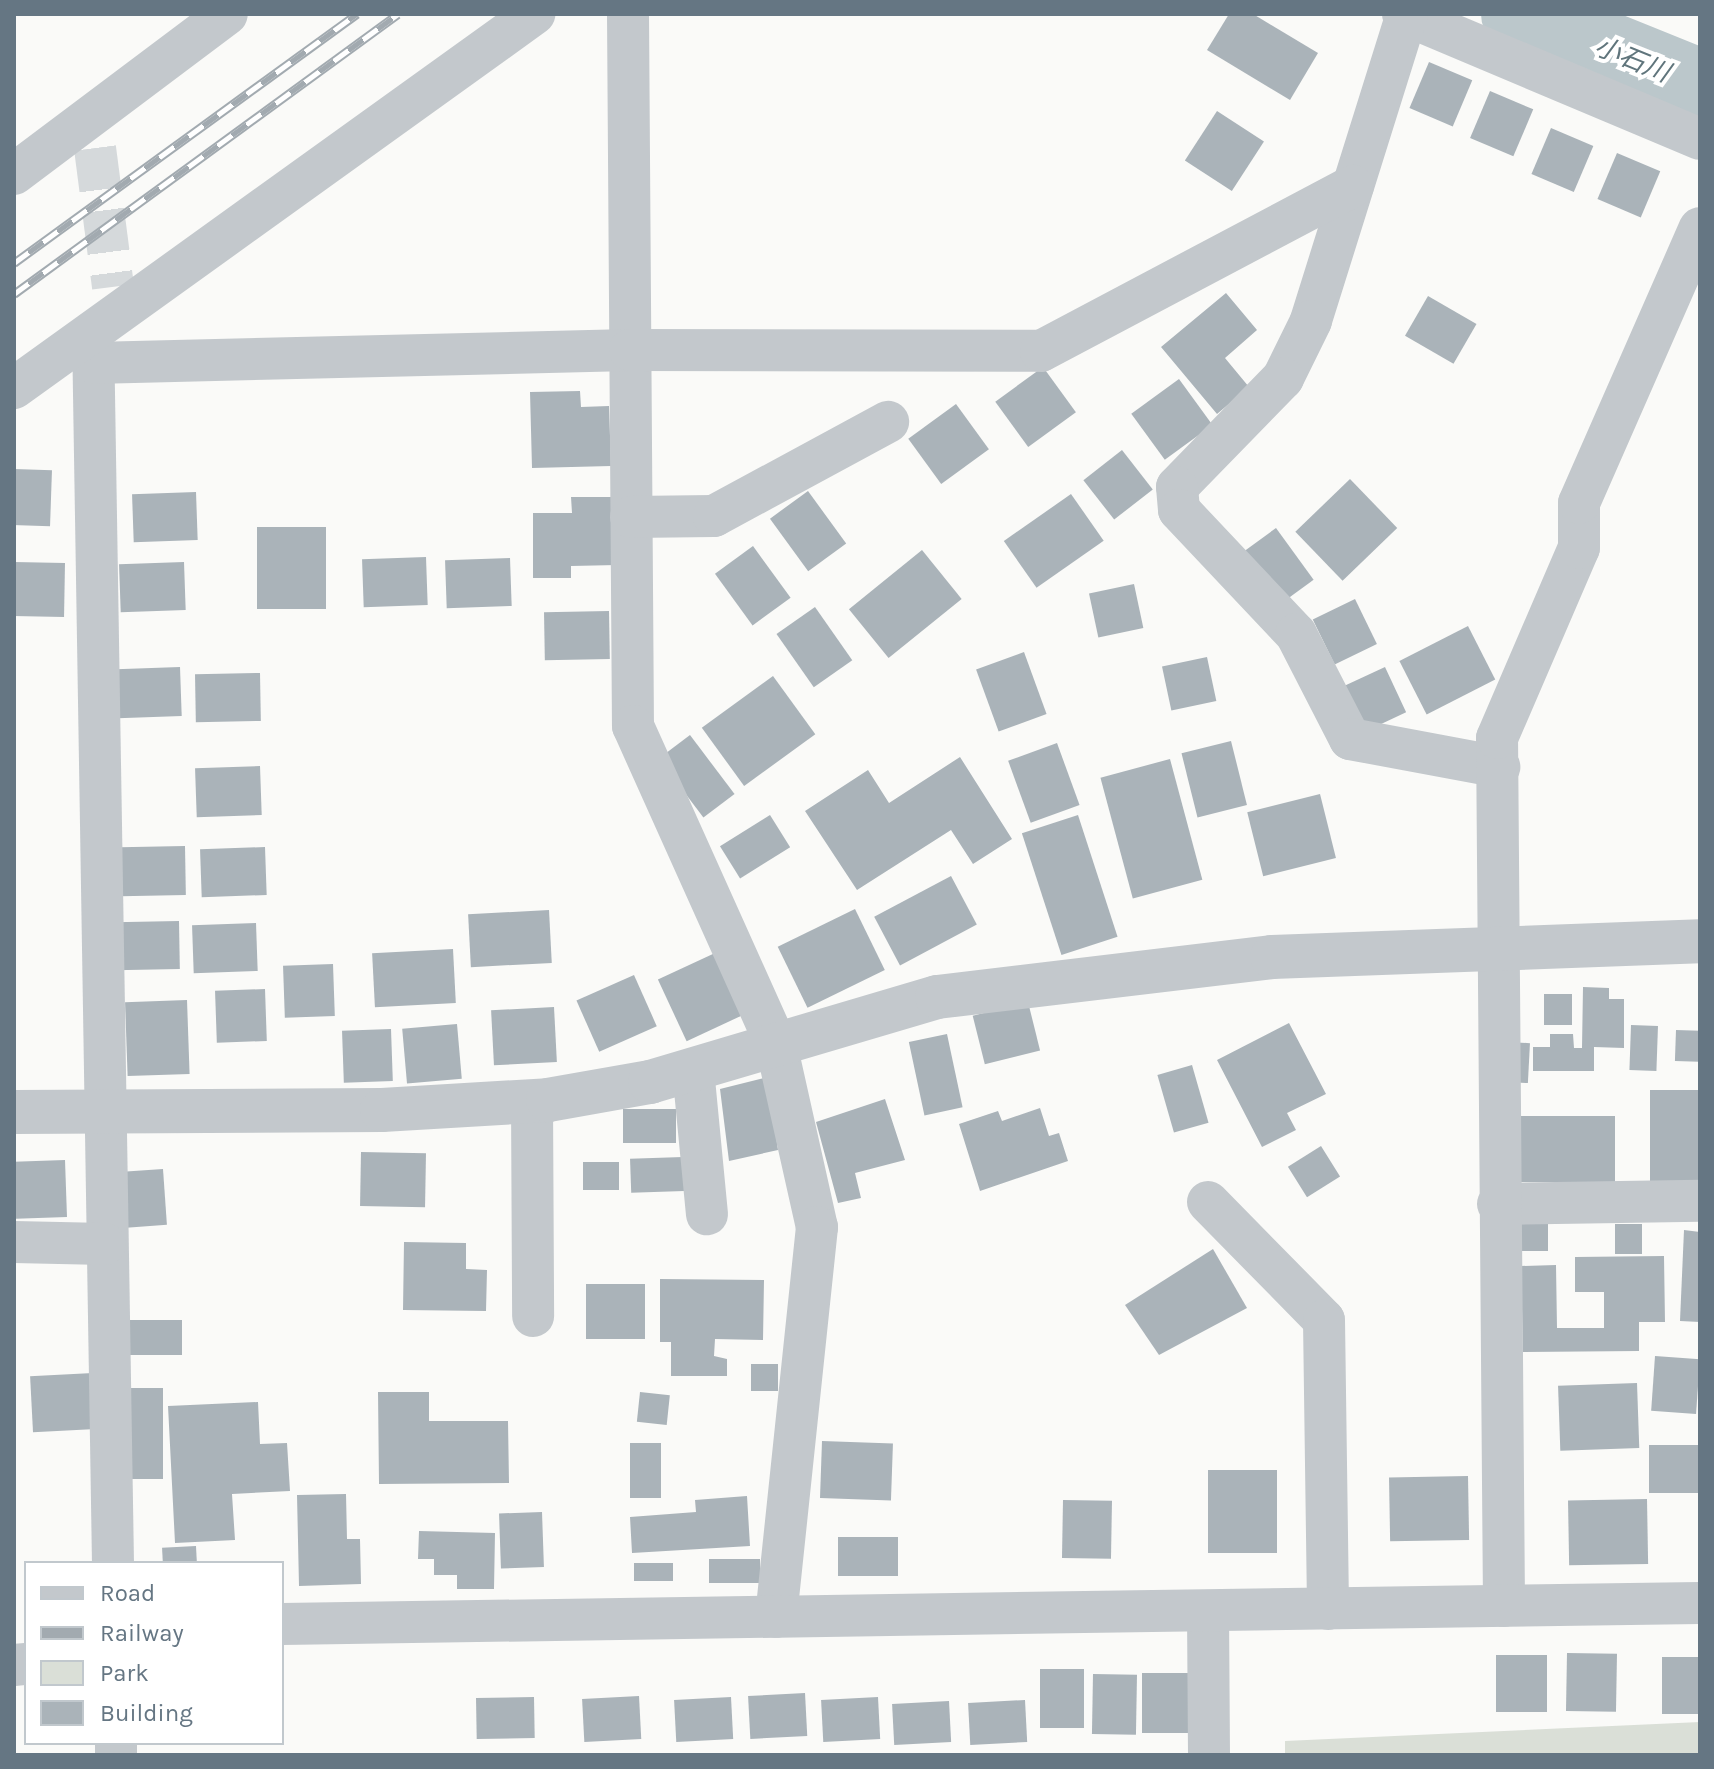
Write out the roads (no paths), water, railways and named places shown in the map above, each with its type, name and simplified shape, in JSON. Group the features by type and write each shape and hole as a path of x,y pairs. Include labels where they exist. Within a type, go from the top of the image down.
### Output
{"street":[{"path":"14,174 93,134 227,14"},
{"path":"14,388 534,14"},
{"path":"628,14 633,726 776,1044 817,1227 776,1617"},
{"path":"1499,767 1350,739 1296,634 1179,510 1177,487 1283,378 1311,321 1406,15 1700,139"},
{"path":"104,324 630,350 1041,351 1353,186"},
{"path":"1504,1606 1498,1204 1500,945 1497,738 1579,548 1579,503 1700,228"},
{"path":"104,324 102,1111 113,1561"},
{"path":"631,517 714,516 888,422"},
{"path":"14,1112 382,1110 532,1101 650,1082 953,995 1272,957 1500,945 1700,941"},
{"path":"693,1069 707,1214"},
{"path":"532,1101 533,1316"},
{"path":"1498,1204 1700,1201"},
{"path":"1208,1202 1324,1320 1328,1609"},
{"path":"14,1242 105,1244"},
{"path":"284,1624 1700,1603"},
{"path":"1208,1611 1209,1755"}],"waterway":[{"name":"小石川","path":"1519,14 1700,87"}],"tunnel":[{"path":"95,148 113,287"}],"railway":[{"path":"14,263 357,14"},
{"path":"14,294 398,14"}]}
